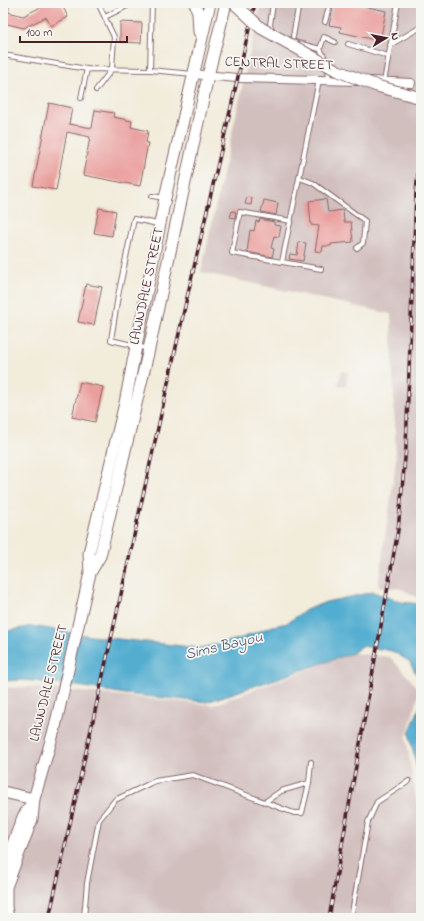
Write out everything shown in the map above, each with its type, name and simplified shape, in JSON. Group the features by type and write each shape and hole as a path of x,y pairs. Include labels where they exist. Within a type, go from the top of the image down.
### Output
{"main road":[{"path":"195,3 198,13 200,46"},
{"name":"LAWNDALE STREET","path":"8,918 6,907 6,887 32,819 34,799 55,726 90,573 89,553 137,346 165,198 210,3"},
{"name":"LAWNDALE STREET","path":"90,573 100,556 149,349 208,76 226,3"},
{"name":"CENTRAL STREET","path":"234,3 261,28 338,71 377,86 421,98"},
{"path":"3,792 34,799"},
{"name":"LAWNDALE STREET","path":"3,870 23,817 34,799"}],"street":[{"name":"CENTRAL STREET","path":"193,74 208,76 411,83"}],"lane":[{"path":"96,90 112,69 114,37 98,3"},
{"path":"105,17 133,3"},
{"path":"150,70 152,3"},
{"path":"274,3 270,25 276,36 292,42 320,49"},
{"path":"292,42 299,3"},
{"path":"325,22 330,3"},
{"path":"384,82 398,3"},
{"path":"390,45 421,27"},
{"path":"330,80 327,63 320,49 324,37 335,42"},
{"path":"348,44 388,56"},
{"path":"3,55 87,69 150,70 193,74"},
{"path":"81,98 87,69"},
{"path":"282,262 319,80"},
{"path":"300,178 313,182 365,221 363,243 357,248"},
{"path":"152,196 165,198"},
{"path":"291,221 240,212 232,253 321,269"},
{"path":"149,349 111,340 118,296 134,219 160,225"},
{"path":"84,918 87,883 99,820 115,800 155,781 193,775 294,813 302,812 309,783 311,762"},
{"path":"350,918 368,822 377,802 409,782"},
{"path":"265,802 282,791 309,783"}],"shaded area":[{"path":"261,3 421,3 421,600 402,589 378,586 396,461 391,314 201,272"},
{"path":"341,371 348,372 346,386 338,385"},
{"path":"353,653 390,657 420,690 406,738 421,827 421,918 3,918 3,688 31,687 213,705"}],"water":[{"name":"Sims Bayou","path":"373,592 401,602 421,604 421,682 409,661 392,651 362,646 353,653 207,702 125,694 78,686 23,680 3,681 3,632 32,626 91,636 200,648 239,639 273,626 287,623 306,610 326,602"},
{"path":"421,704 421,788 409,733"}],"building":[{"path":"3,3 10,3 8,12 23,16 41,7 39,3 61,3 68,17 51,26 46,17 24,28 3,23"},
{"path":"334,3 350,3 386,11 380,41 340,32 341,27 329,25"},
{"path":"120,22 142,23 141,43 120,42"},
{"path":"49,103 72,108 69,124 92,128 95,110 114,113 113,117 132,121 131,127 148,131 146,143 148,143 140,186 83,175 90,137 67,132 56,190 33,186"},
{"path":"247,197 252,198 251,205 245,204"},
{"path":"326,199 328,212 343,210 344,222 351,222 353,242 331,244 331,246 323,246 322,252 315,251 319,226 311,225 309,201"},
{"path":"264,200 278,203 276,215 261,212"},
{"path":"99,208 116,211 112,236 94,233"},
{"path":"232,211 236,212 235,218 230,217"},
{"path":"260,219 274,222 274,225 281,226 279,237 274,236 271,248 274,249 272,257 247,252 250,230 254,231 256,221 259,222"},
{"path":"299,242 306,243 303,261 289,259 290,254 297,255"},
{"path":"86,284 102,287 94,325 78,322"},
{"path":"80,382 103,387 95,422 72,417"}],"railway":[{"path":"49,918 186,302 255,3"},
{"path":"329,918 398,530 406,448 416,192 421,147"}]}
